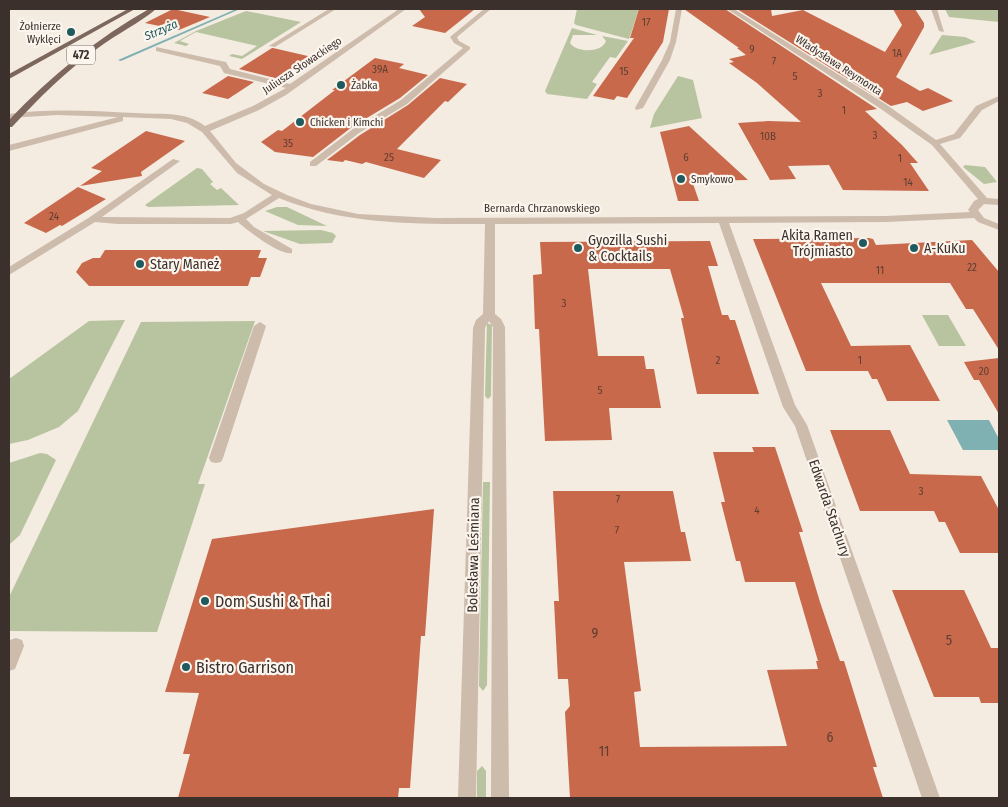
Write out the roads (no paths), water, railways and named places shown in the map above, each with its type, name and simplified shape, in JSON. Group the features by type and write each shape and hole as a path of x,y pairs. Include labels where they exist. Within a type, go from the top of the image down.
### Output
{"main road":[{"name":"472","path":"9,77 132,9"},
{"name":"472","path":"9,125 80,56 103,39 153,9"}],"street":[{"path":"273,46 333,9"},
{"name":"Juliusza Słowackiego","path":"206,129 256,108 292,87 401,9"},
{"path":"313,164 356,131 404,102 468,48 456,42 454,37 488,9"},
{"path":"639,108 666,60 673,42 679,9"},
{"name":"Władysława Reymonta","path":"730,9 884,107 935,143 985,201"},
{"path":"934,9 942,31"},
{"path":"159,49 223,64 226,71 292,87"},
{"path":"935,143 958,136 980,108 999,98"},
{"path":"9,107 19,114"},
{"path":"9,116 59,112 176,117 206,129"},
{"path":"9,148 121,119 143,116"},
{"name":"Bernarda Chrzanowskiego","path":"206,129 232,165 251,179 305,204 355,216 410,221 490,221 886,219 975,215"},
{"path":"9,272 93,218 176,161"},
{"path":"93,218 118,221 214,222 239,218 280,194"},
{"path":"999,202 985,201 974,205 973,210 975,215 981,220 999,228"},
{"path":"239,218 251,229 288,251"},
{"name":"Edwarda Stachury","path":"723,220 788,407 801,425 931,798"},
{"name":"Bolesława Leśmiana","path":"490,221 489,316 499,327 500,798"},
{"name":"Bolesława Leśmiana","path":"467,798 479,328 480,323 489,316"},
{"path":"216,458 260,326"},
{"path":"9,663 16,646"}],"water":[{"path":"947,420 989,420 999,439 999,450 963,450"}],"waterway":[{"name":"Strzyża","path":"120,60 238,9"}],"place":[{"name":"Żołnierze Wyklęci","path":"71,32"},
{"name":"Żabka","path":"341,85"},
{"name":"Chicken i Kimchi","path":"300,122"},
{"name":"Smykowo","path":"681,179"},
{"name":"Akita Ramen Trójmiasto","path":"863,243"},
{"name":"Gyozilla Sushi & Cocktails","path":"578,248"},
{"name":"A-KuKu","path":"914,248"},
{"name":"Stary Maneż","path":"140,264"},
{"name":"Dom Sushi & Thai","path":"205,601"},
{"name":"Bistro Garrison","path":"186,667"}]}
